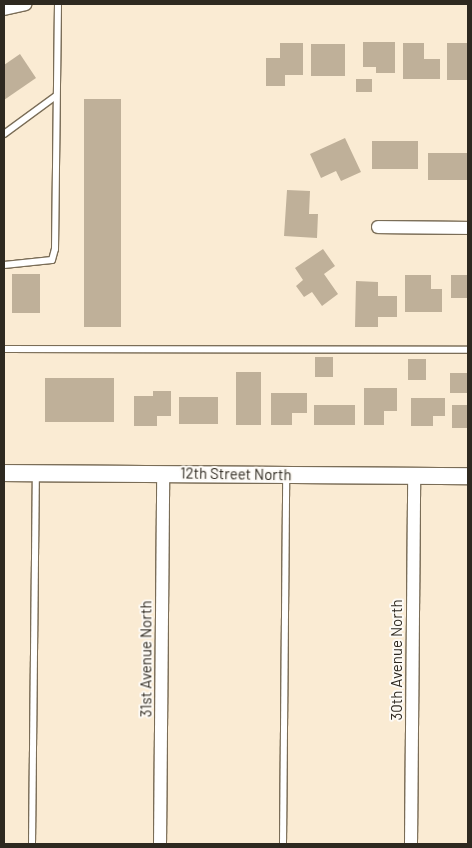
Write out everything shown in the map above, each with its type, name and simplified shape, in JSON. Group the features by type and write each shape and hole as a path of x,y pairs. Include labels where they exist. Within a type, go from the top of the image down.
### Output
{"street":[{"path":"4,9 25,4"},
{"path":"378,227 468,228"},
{"name":"12th Street North","path":"4,473 468,476"},
{"name":"31st Avenue North","path":"160,844 164,473"},
{"name":"30th Avenue North","path":"411,844 414,476"}],"lane":[{"path":"4,265 52,260 55,249 58,4"},
{"path":"4,134 56,96"},
{"path":"4,349 468,350"},
{"path":"32,844 36,473"},
{"path":"282,844 286,474"}],"building":[{"path":"363,42 395,42 395,73 376,73 376,67 363,67"},
{"path":"280,43 303,43 303,75 285,75 285,86 266,86 266,58 280,58"},
{"path":"403,43 424,43 424,59 440,59 440,79 403,79"},
{"path":"447,43 468,43 468,80 447,80"},
{"path":"311,44 345,44 345,76 311,76"},
{"path":"20,54 36,78 4,100 4,65"},
{"path":"356,79 372,79 372,92 356,92"},
{"path":"84,99 121,99 121,327 84,327"},
{"path":"345,138 361,172 341,181 336,171 321,178 310,154"},
{"path":"372,141 418,141 418,169 372,169"},
{"path":"428,153 468,153 468,180 428,180"},
{"path":"287,190 310,191 309,214 318,214 317,238 284,236"},
{"path":"323,249 335,266 324,274 338,294 322,306 312,292 304,297 296,286 303,280 295,268"},
{"path":"12,274 40,274 40,313 12,313"},
{"path":"405,275 431,275 431,289 442,289 442,312 405,312"},
{"path":"451,275 468,275 468,298 451,298"},
{"path":"356,281 378,282 378,296 397,296 397,317 378,317 378,327 355,327"},
{"path":"315,357 333,357 333,377 315,377"},
{"path":"408,359 426,359 426,380 408,380"},
{"path":"236,372 261,372 261,425 236,425"},
{"path":"450,373 468,373 468,393 450,393"},
{"path":"45,378 114,378 114,422 45,422"},
{"path":"364,388 397,388 397,411 384,411 384,425 364,425"},
{"path":"153,391 171,391 171,416 157,416 157,426 134,426 134,396 153,396"},
{"path":"271,393 307,393 307,413 292,413 292,425 271,425"},
{"path":"179,397 218,397 218,424 179,424"},
{"path":"411,398 445,398 445,416 433,416 433,426 411,426"},
{"path":"314,405 355,405 355,425 314,425"},
{"path":"452,405 468,405 468,428 452,428"}]}
